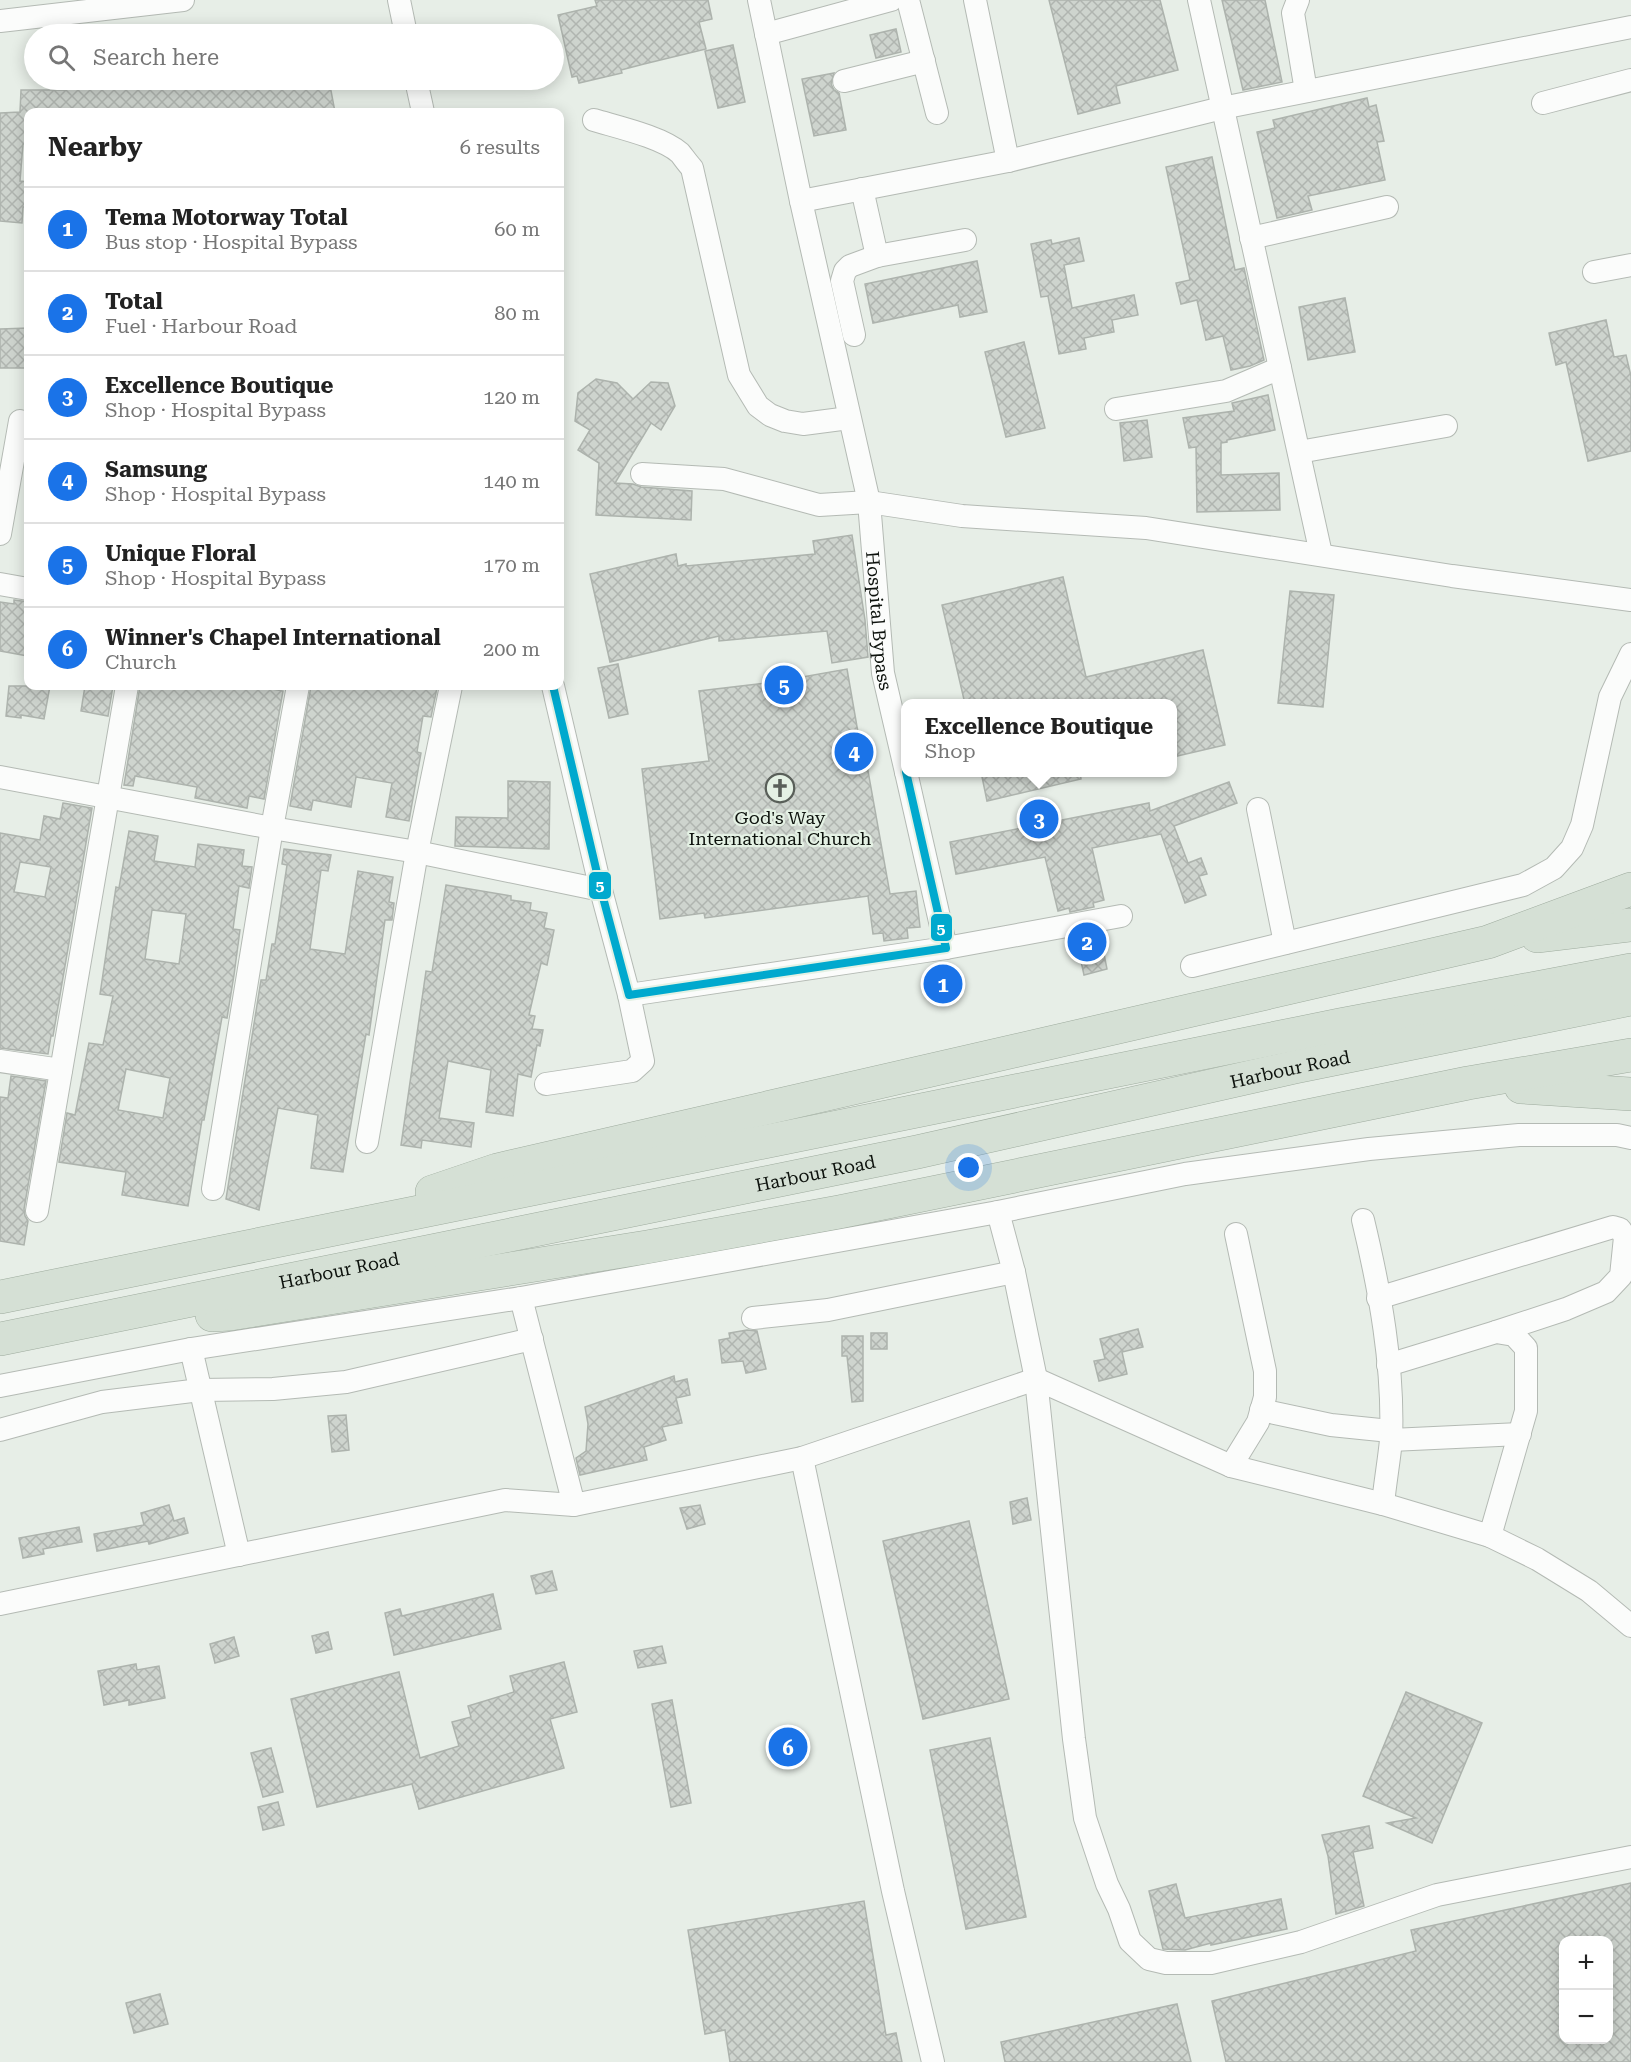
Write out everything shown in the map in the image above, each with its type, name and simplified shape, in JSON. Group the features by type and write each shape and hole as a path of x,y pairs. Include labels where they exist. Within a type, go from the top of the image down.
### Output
{"highway":[{"path":"1488,942 1631,889"},
{"path":"365,1223 431,1192 497,1170 1488,942 1631,925"},
{"name":"Harbour Road","path":"0,1297 1329,1027 1631,970"},
{"name":"Harbour Road","path":"0,1339 917,1152 1295,1067 1488,1026 1631,999"},
{"path":"114,1315 230,1314 647,1247 861,1208 1468,1083 1631,1055"},
{"path":"1468,1083 1631,1094"}],"street":[{"path":"0,21 183,0"},
{"path":"399,0 404,24"},
{"path":"759,0 801,201 835,303 854,335"},
{"path":"766,34 891,0"},
{"path":"908,0 937,113"},
{"path":"975,0 1008,160"},
{"path":"1199,0 1321,554"},
{"path":"1298,0 1293,13 1306,91"},
{"path":"801,201 1008,160 1222,108 1631,27"},
{"path":"844,81 924,62"},
{"path":"1543,103 1631,81"},
{"path":"418,90 422,108"},
{"path":"594,120 627,129 669,146 680,153 692,168 739,375 758,406 770,415 785,421 803,424 849,418"},
{"path":"862,189 877,256"},
{"path":"1251,238 1387,207"},
{"path":"835,303 845,271 855,263 877,256 965,240"},
{"path":"1594,272 1631,265"},
{"name":"Hospital Bypass","path":"835,303 849,418 869,502 883,673 901,750"},
{"path":"1116,409 1226,391 1280,368"},
{"path":"0,534 16,422"},
{"path":"1299,453 1446,426"},
{"path":"642,474 724,479 819,505 869,502 962,516 1146,528 1452,576 1631,600"},
{"path":"0,584 24,588"},
{"path":"1192,966 1523,885 1554,868 1572,848 1582,825 1610,697 1631,654"},
{"path":"37,1211 126,690"},
{"path":"213,1189 272,828 297,690"},
{"path":"367,1142 417,852 450,690"},
{"path":"546,1084 632,1071 643,1061 554,690"},
{"path":"0,777 272,828 417,852 602,890"},
{"name":"Hospital Bypass","path":"907,777 946,948"},
{"path":"1258,809 1285,943"},
{"path":"629,995 946,948 1121,916"},
{"path":"0,1060 61,1070"},
{"path":"0,1386 191,1349 521,1298 998,1212 1185,1174 1368,1149 1519,1135 1617,1135 1631,1138"},
{"path":"998,1212 1014,1272 1036,1379 1074,1739 1085,1818 1104,1876 1130,1941 1149,1959 1166,1963 1211,1963 1301,1942 1437,1895 1631,1857"},
{"path":"1363,1220 1385,1329 1388,1365 1390,1435 1383,1504"},
{"path":"1378,1298 1613,1227 1620,1229 1625,1237 1621,1276 1606,1292 1566,1309 1388,1365"},
{"path":"1231,1466 1258,1422 1265,1397 1265,1371 1236,1234"},
{"path":"753,1318 828,1310 1014,1272"},
{"path":"521,1298 574,1505"},
{"path":"1490,1536 1526,1411 1526,1348 1514,1335 1496,1332"},
{"path":"0,1430 102,1402 200,1390 273,1389 346,1382 532,1340"},
{"path":"191,1349 239,1555"},
{"path":"0,1604 505,1500 574,1505 802,1458 1036,1379 1231,1466 1383,1504 1490,1536 1537,1559 1589,1591 1631,1626"},
{"path":"1261,1410 1390,1435 1520,1434"},
{"path":"802,1458 893,1891 933,2062"}],"building":[{"path":"595,0 708,0 712,19 699,22 706,49 579,83 577,76 572,77 564,42 564,24 560,24 558,15 597,6"},
{"path":"1049,0 1160,0 1178,70 1116,86 1120,103 1078,114"},
{"path":"1222,0 1265,0 1282,82 1243,90"},
{"path":"896,29 901,52 876,58 870,35"},
{"path":"733,45 745,102 718,108 705,51"},
{"path":"834,73 831,84 839,93 846,130 814,136 802,79"},
{"path":"21,90 331,90 334,108 24,108 24,144 20,181 24,182 22,223 0,221 0,113 20,112"},
{"path":"1367,98 1369,107 1376,105 1384,141 1377,142 1385,180 1308,196 1312,210 1277,218 1257,132 1275,128 1273,120"},
{"path":"1212,157 1235,270 1244,268 1264,360 1231,370 1223,336 1206,340 1197,300 1181,304 1176,283 1190,280 1166,167"},
{"path":"1079,238 1084,261 1064,265 1072,308 1134,295 1138,315 1112,320 1114,332 1084,338 1086,349 1059,354 1048,296 1041,297 1031,244 1051,240 1052,244"},
{"path":"977,261 987,312 960,317 958,305 873,323 865,284"},
{"path":"1345,298 1355,352 1308,360 1299,307"},
{"path":"1606,320 1614,357 1626,355 1631,376 1631,451 1588,461 1566,362 1556,365 1549,333"},
{"path":"24,328 24,368 0,368 0,329"},
{"path":"1024,342 1045,428 1006,437 985,352"},
{"path":"596,379 617,383 633,399 651,382 668,383 675,406 661,430 651,423 615,483 692,491 691,520 596,515 599,463 578,450 590,430 575,421 578,393"},
{"path":"1268,395 1275,430 1221,443 1221,475 1279,473 1280,510 1197,512 1196,447 1189,448 1183,418 1234,411 1232,403"},
{"path":"1147,420 1152,457 1124,461 1120,423"},
{"path":"852,535 865,620 868,657 832,663 827,631 719,641 719,636 610,662 590,574 676,554 678,566 686,564 686,566 815,554 813,541"},
{"path":"1063,577 1086,677 1203,650 1225,745 1177,756 1177,699 964,699 942,605"},
{"path":"1290,591 1334,595 1323,707 1278,703"},
{"path":"14,600 24,601 24,655 0,651 0,602 14,604"},
{"path":"618,664 628,714 609,718 598,668"},
{"path":"847,669 860,744 863,743 890,894 916,891 920,927 907,928 908,938 884,941 883,933 873,934 868,896 705,918 704,913 660,919 642,769 709,761 699,691 774,682"},
{"path":"9,686 24,686 24,690 49,690 44,719 21,715 21,718 6,716"},
{"path":"84,690 112,690 108,716 81,711"},
{"path":"139,690 283,691 264,799 249,796 247,808 195,798 197,787 135,776 133,786 124,785"},
{"path":"310,690 437,690 431,717 423,716 417,752 421,753 409,821 386,817 392,783 356,777 351,807 313,800 311,810 290,806"},
{"path":"982,777 1081,777 1081,779 987,801"},
{"path":"508,781 550,782 549,849 455,846 456,817 508,818"},
{"path":"1229,782 1237,803 1174,826 1188,863 1201,858 1207,874 1199,876 1206,895 1185,903 1161,834 1092,848 1104,900 1093,903 1094,907 1070,912 1069,908 1058,911 1045,857 956,874 950,842 1149,803 1150,811"},
{"path":"63,803 92,808 53,1036 51,1036 48,1054 0,1048 0,833 40,840 44,816 60,819","holes":["20,862 51,867 45,897 14,892"]},
{"path":"129,831 158,836 154,861 195,867 198,844 244,850 242,866 252,867 249,888 239,886 233,929 240,930 234,975 227,1018 222,1017 188,1206 122,1195 126,1172 59,1162 67,1113 75,1115 89,1043 103,1045 113,996 100,994 116,887 119,888","holes":["152,910 186,914 179,964 145,959","126,1069 170,1078 163,1118 118,1110"]},
{"path":"284,849 331,855 328,871 321,870 310,949 345,954 358,871 393,877 389,902 394,903 392,920 385,920 369,1035 366,1034 343,1172 311,1168 318,1115 278,1108 259,1210 226,1199 261,980 266,980 272,944 275,944 287,865 282,864"},
{"path":"446,885 511,896 511,900 531,903 530,910 547,913 544,928 554,930 547,965 541,963 529,1015 535,1016 532,1029 543,1030 540,1046 537,1045 531,1077 518,1074 513,1116 486,1112 491,1070 448,1061 439,1118 474,1123 471,1147 422,1140 421,1148 401,1145 426,971 432,972"},
{"path":"1100,934 1107,969 1084,975 1076,938"},
{"path":"11,1076 46,1081 24,1209 28,1221 24,1245 0,1241 0,1097 8,1098"},
{"path":"1138,1329 1143,1347 1122,1352 1127,1374 1099,1381 1094,1361 1105,1359 1100,1339"},
{"path":"757,1331 766,1369 746,1373 743,1361 722,1363 719,1340 730,1338 729,1333"},
{"path":"871,1333 887,1333 887,1349 871,1349"},
{"path":"842,1336 863,1336 863,1401 852,1402 847,1356 842,1356"},
{"path":"674,1376 675,1382 687,1379 690,1395 676,1398 682,1423 662,1427 666,1440 644,1447 647,1460 580,1475 576,1458 586,1451 588,1424 585,1407"},
{"path":"346,1415 349,1450 332,1452 328,1416"},
{"path":"1027,1498 1031,1520 1013,1524 1010,1502"},
{"path":"169,1505 174,1521 184,1518 188,1533 149,1544 148,1541 97,1551 94,1534 144,1525 141,1513"},
{"path":"700,1505 705,1524 687,1529 680,1508"},
{"path":"969,1521 1009,1699 923,1719 883,1541"},
{"path":"79,1527 82,1542 43,1549 44,1554 23,1558 19,1538"},
{"path":"552,1571 557,1590 536,1594 531,1576"},
{"path":"493,1594 501,1629 394,1655 385,1613 400,1609 402,1616"},
{"path":"328,1632 332,1649 316,1653 312,1636"},
{"path":"234,1637 239,1656 215,1663 210,1644"},
{"path":"662,1646 666,1663 638,1668 634,1651"},
{"path":"564,1662 577,1712 550,1719 564,1768 419,1809 412,1784 317,1807 291,1699 399,1672 420,1758 459,1746 452,1722 471,1717 468,1706 514,1692 510,1676"},
{"path":"136,1664 137,1670 159,1666 165,1698 129,1705 129,1700 104,1705 98,1671"},
{"path":"1406,1692 1482,1723 1432,1843 1387,1823 1416,1818 1363,1796"},
{"path":"672,1700 691,1803 671,1807 652,1704"},
{"path":"990,1738 1026,1917 966,1929 930,1750"},
{"path":"271,1748 283,1792 263,1797 251,1753"},
{"path":"278,1802 284,1825 263,1830 258,1807"},
{"path":"1369,1826 1373,1848 1353,1852 1364,1906 1336,1914 1328,1856 1322,1835"},
{"path":"1631,1883 1631,2062 1226,2062 1212,2001 1416,1951 1411,1930"},
{"path":"1176,1884 1185,1918 1281,1899 1287,1929 1185,1950 1163,1949 1149,1891"},
{"path":"864,1901 886,2035 896,2033 902,2062 730,2062 725,2030 705,2034 688,1930"},
{"path":"160,1994 168,2024 134,2033 126,2003"},
{"path":"1177,2004 1191,2062 1005,2062 1001,2042"}],"transit line":[{"name":"5","path":"554,690 601,890 629,995 946,948 907,777"}],"place":[{"name":"Unique Floral","path":"784,685"},
{"name":"Samsung","path":"854,752"},
{"name":"God's Way International Church","path":"780,788"},
{"name":"Excellence Boutique","path":"1039,819"},
{"name":"Total","path":"1087,942"},
{"name":"Tema Motorway Total","path":"943,984"},
{"name":"Winner's Chapel International","path":"788,1747"}]}
